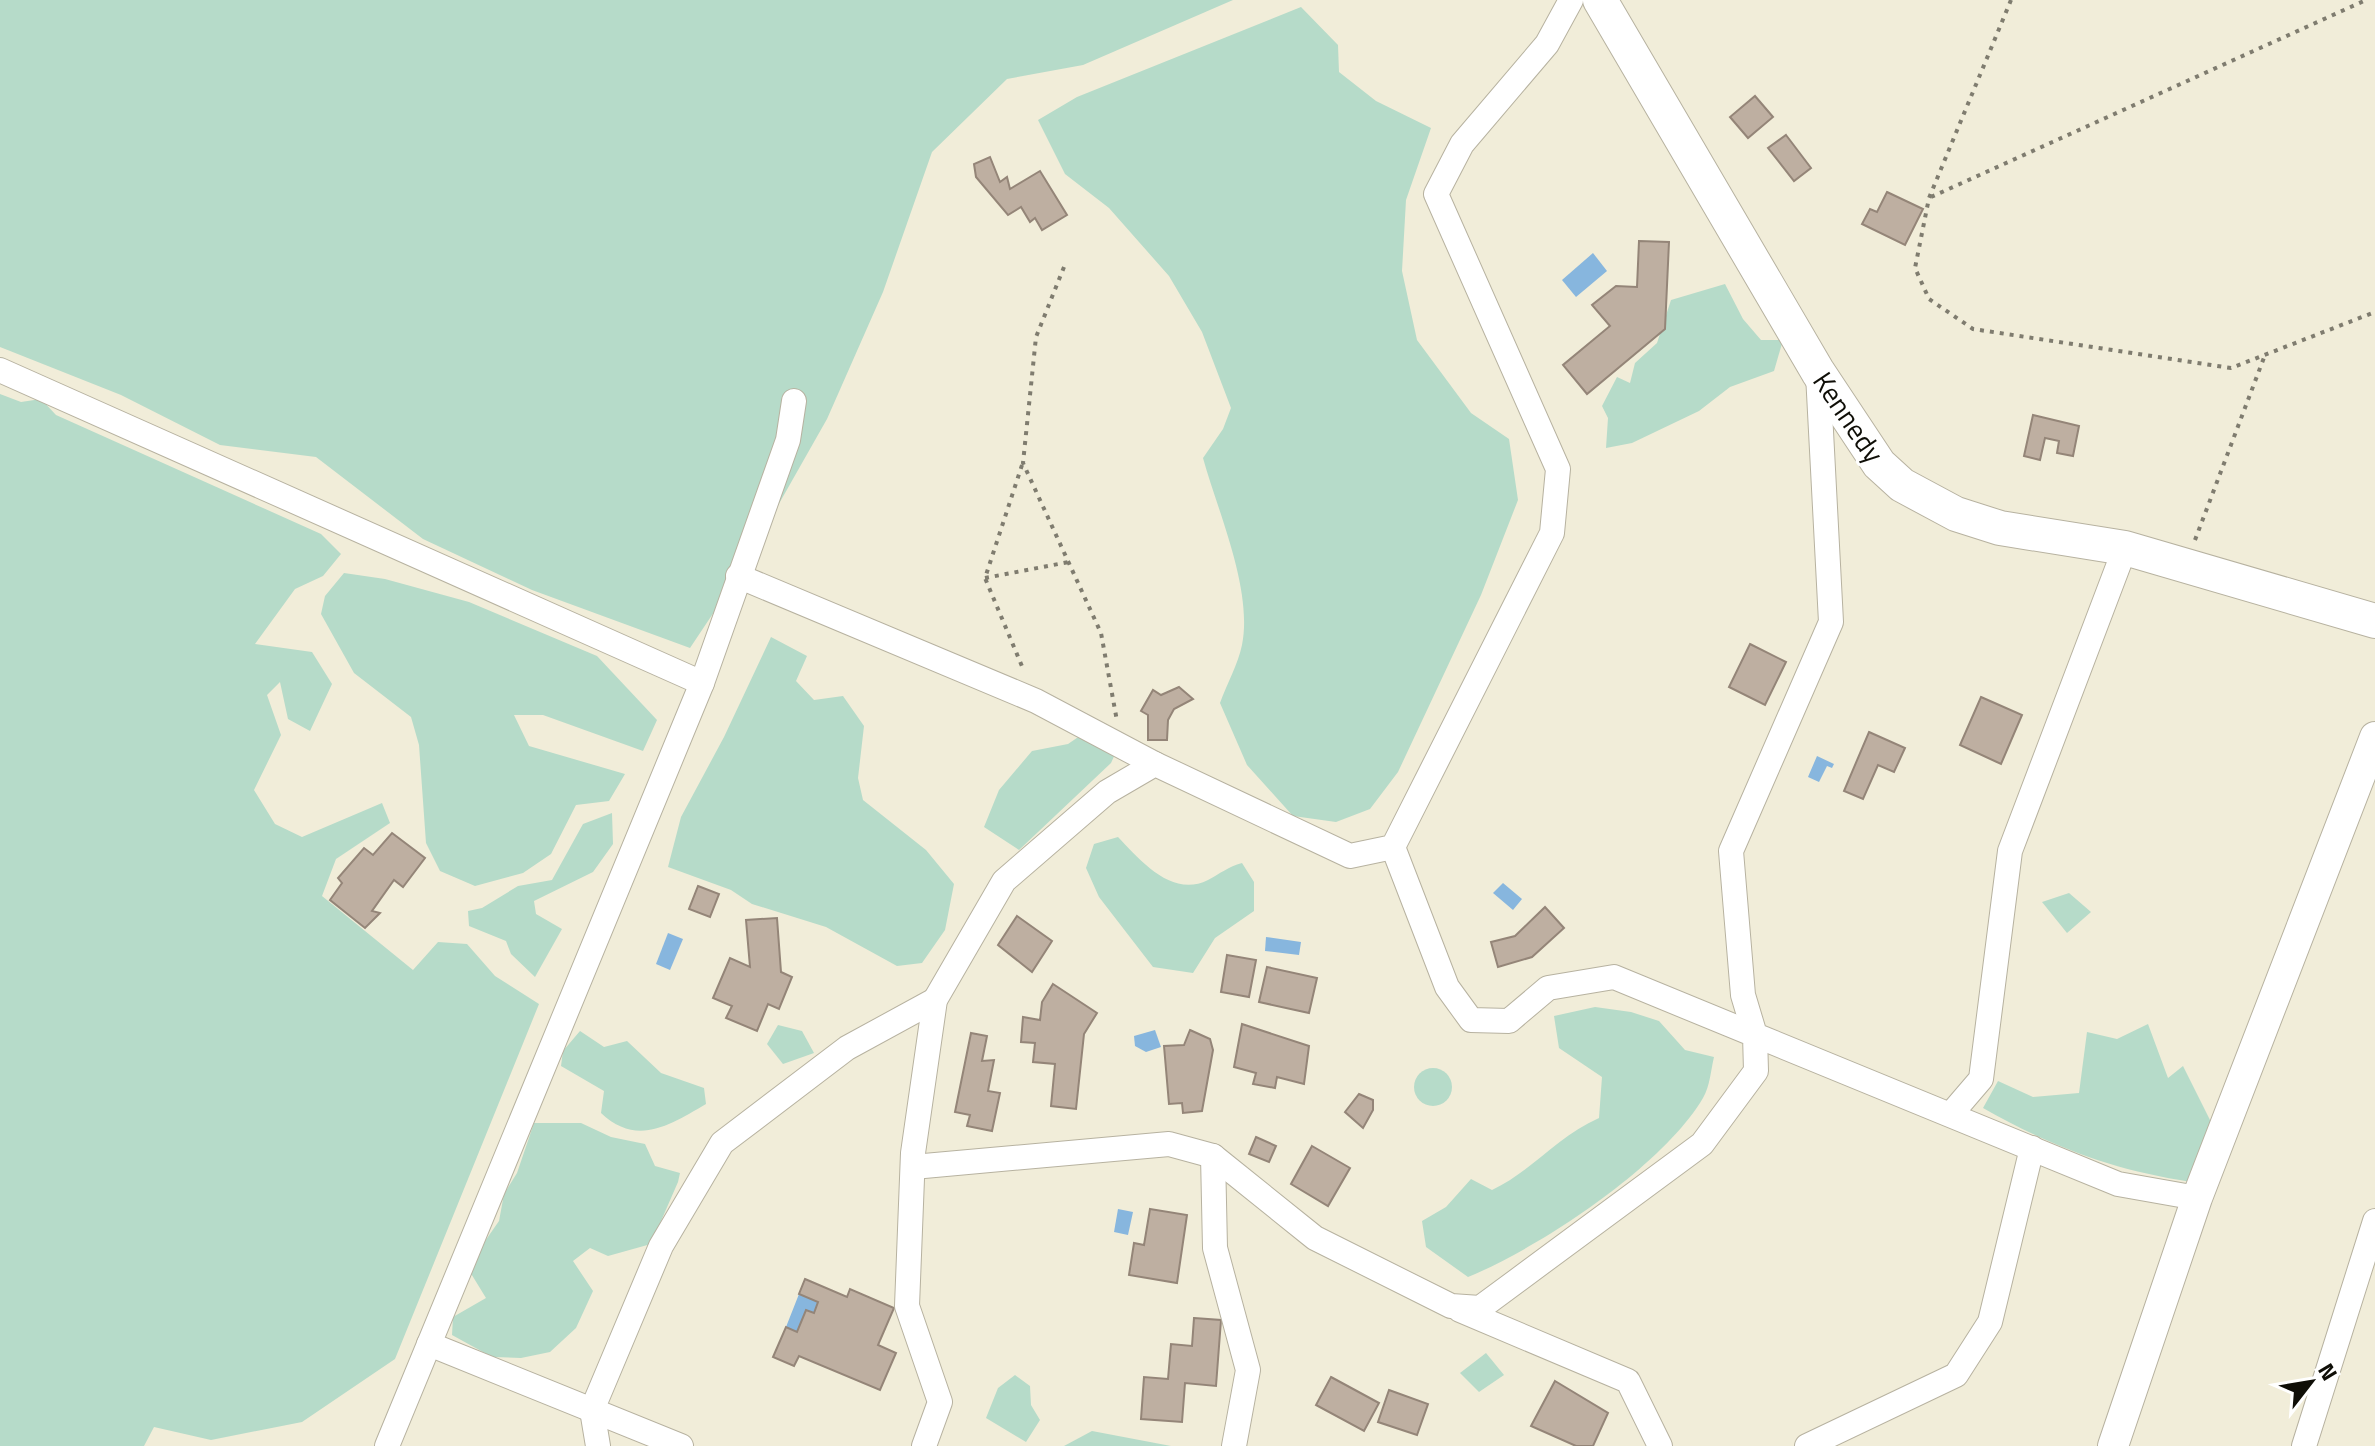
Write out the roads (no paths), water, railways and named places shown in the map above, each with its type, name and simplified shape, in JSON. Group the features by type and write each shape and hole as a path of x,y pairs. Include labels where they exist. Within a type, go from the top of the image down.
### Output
{"main road":[{"name":"Kennedy","path":"1600,0 1818,372 1879,464 1902,485 1956,514 2000,528 2125,548 2375,621"}],"street":[{"path":"1571,0 1547,44 1462,144 1436,194 1558,469 1552,533 1393,847 1447,987 1471,1020 1509,1021 1548,988 1614,977 2118,1184 2197,1198"},
{"path":"0,370 702,683"},
{"path":"1451,1306 1480,1308 1702,1144 1756,1071 1755,1035 1743,995 1731,851 1831,622 1818,372"},
{"path":"387,1446 702,683 788,440 794,401"},
{"path":"1951,1114 1981,1079 2010,851 2125,548"},
{"path":"738,576 1036,701 1155,764 1350,856 1393,847"},
{"path":"2113,1446 2197,1198 2375,737"},
{"path":"924,1446 940,1402 907,1306 913,1167 935,1000 1004,881 1107,792 1155,764"},
{"path":"598,1446 592,1410 661,1246 722,1143 847,1048 935,1000"},
{"path":"913,1167 1169,1144 1213,1156 1315,1238 1451,1306 1628,1381 1660,1446"},
{"path":"1807,1446 1956,1375 1990,1322 2032,1148"},
{"path":"1213,1156 1215,1248 1248,1370 1234,1446"},
{"path":"2304,1446 2375,1221"},
{"path":"429,1344 681,1446"}],"water":[{"path":"1593,253 1607,271 1576,297 1562,280"},
{"path":"1817,756 1834,764 1832,768 1827,766 1819,782 1808,777"},
{"path":"1503,883 1522,899 1513,910 1493,893"},
{"path":"668,933 683,939 670,970 656,964"},
{"path":"1266,937 1301,942 1299,955 1265,951"},
{"path":"1155,1030 1161,1047 1146,1052 1135,1046 1134,1036"},
{"path":"1118,1209 1133,1212 1128,1235 1114,1232"},
{"path":"799,1294 818,1302 814,1313 806,1311 797,1332 786,1327"}]}
